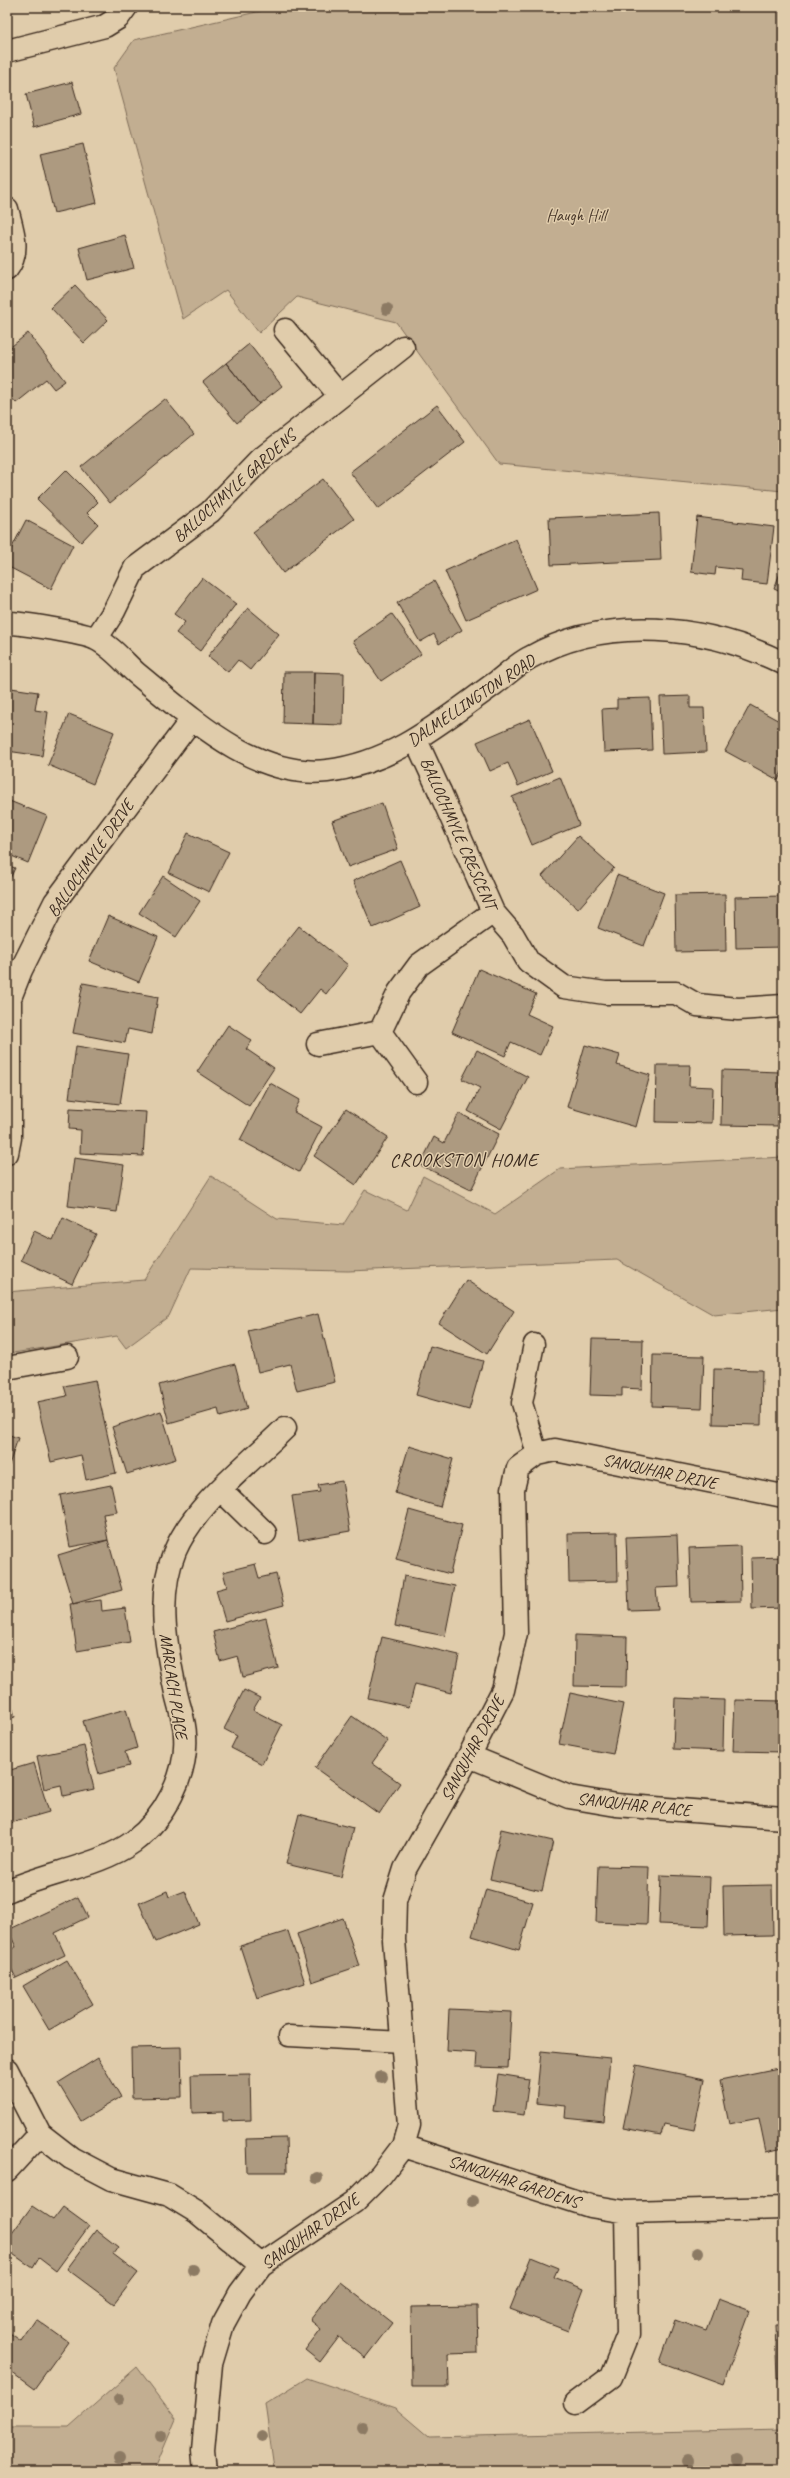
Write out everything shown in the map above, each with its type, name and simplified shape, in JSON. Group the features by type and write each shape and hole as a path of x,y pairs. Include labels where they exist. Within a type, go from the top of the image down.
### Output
{"street":[{"path":"7,51 105,26 118,18 126,7"},
{"path":"7,209 15,239 14,256 7,269"},
{"path":"285,330 339,395"},
{"name":"BALLOCHMYLE GARDENS","path":"96,639 114,611 136,568 210,512 261,458 339,395 403,347"},
{"name":"DALMELLINGTON ROAD","path":"7,623 96,639 192,719 260,762 294,771 326,771 367,764 416,740 529,658 575,639 616,631 656,629 708,637 758,650 783,663"},
{"name":"BALLOCHMYLE DRIVE","path":"7,1153 10,1138 10,998 21,970 55,902 192,719"},
{"name":"BALLOCHMYLE CRESCENT","path":"416,740 493,912 513,935 528,961 564,988 605,993 676,993 697,1005 738,1010 783,1006"},
{"path":"380,1032 399,992 419,965 493,912"},
{"path":"318,1044 380,1032"},
{"path":"380,1032 416,1082"},
{"path":"7,1368 68,1357"},
{"name":"MARLACH PLACE","path":"7,1891 30,1880 103,1857 132,1842 154,1821 171,1798 182,1766 185,1736 164,1634 166,1590 179,1545 193,1519 285,1428"},
{"name":"SANQUHAR DRIVE","path":"205,2471 204,2450 211,2364 223,2324 240,2293 261,2265 354,2202 381,2175 403,2146 409,2125 394,1940 395,1901 405,1869 469,1756 503,1690 512,1660 516,1633 513,1489 518,1468 537,1454 555,1450 783,1496"},
{"path":"221,1490 265,1533"},
{"name":"SANQUHAR PLACE","path":"469,1756 569,1797 616,1805 783,1818"},
{"path":"7,2070 40,2134 71,2158 111,2179 169,2195 197,2212 261,2265"},
{"path":"7,2170 40,2134"},
{"name":"SANQUHAR GARDENS","path":"403,2146 590,2206 626,2212 783,2208"},
{"path":"576,2403 611,2377 628,2335 626,2212"}],"lane":[{"path":"534,1344 522,1403 537,1454"},
{"path":"289,2036 403,2042"}],"green space":[{"name":"Haugh Hill","path":"260,7 783,7 783,491 499,464 396,322 297,297 259,333 226,290 183,319 114,68 134,40 261,11"},
{"path":"783,1157 783,1308 714,1315 617,1260 348,1271 191,1268 169,1316 126,1348 117,1336 7,1354 7,1292 144,1280 211,1176 277,1219 343,1225 365,1190 407,1210 423,1176 495,1214 560,1169"},
{"path":"137,2367 176,2419 154,2471 7,2471 7,2427 69,2427"},
{"path":"307,2378 395,2408 429,2437 783,2429 783,2471 281,2471 274,2468 265,2404"}],"building":[{"path":"72,82 81,114 34,127 26,94"},
{"path":"83,144 97,203 54,213 40,154"},
{"path":"125,235 134,268 87,280 79,248"},
{"path":"75,285 108,320 84,343 51,308"},
{"path":"28,333 65,381 54,389 46,379 16,403 7,392 7,350"},
{"path":"249,344 282,386 259,404 226,363"},
{"path":"226,363 259,404 237,423 203,382"},
{"path":"165,399 194,434 110,503 81,467"},
{"path":"437,405 465,442 378,509 350,472"},
{"path":"66,470 98,502 87,513 98,524 81,542 37,499"},
{"path":"323,479 354,519 283,573 253,532"},
{"path":"659,513 661,560 551,565 549,518"},
{"path":"697,517 774,527 767,584 741,581 742,570 716,567 715,575 691,572"},
{"path":"26,520 73,545 51,589 7,566 7,557"},
{"path":"516,539 537,589 466,620 445,571"},
{"path":"783,565 783,593 774,589"},
{"path":"202,578 236,604 200,651 176,633 185,622 174,614"},
{"path":"434,581 462,630 439,644 434,634 420,642 397,603"},
{"path":"248,608 279,634 250,670 238,660 228,672 208,656"},
{"path":"392,614 421,654 381,681 353,641"},
{"path":"284,672 314,672 313,724 283,723"},
{"path":"314,672 344,673 343,725 313,724"},
{"path":"11,688 38,692 35,710 48,712 42,756 7,751 7,717"},
{"path":"690,696 690,708 704,708 706,752 662,754 660,697"},
{"path":"650,698 652,750 604,752 602,709 617,708 617,699"},
{"path":"750,705 783,723 783,770 778,780 725,751"},
{"path":"69,714 114,732 93,784 48,765"},
{"path":"530,719 552,771 518,786 508,763 490,771 477,742"},
{"path":"560,777 579,825 532,845 512,797"},
{"path":"7,800 47,816 28,863 7,854"},
{"path":"382,803 398,849 348,867 332,821"},
{"path":"188,833 229,852 209,892 169,873"},
{"path":"578,836 614,868 578,909 542,876"},
{"path":"400,860 420,907 373,928 353,881"},
{"path":"7,865 15,868 7,885"},
{"path":"617,875 664,893 644,946 598,928"},
{"path":"163,876 200,901 176,937 139,913"},
{"path":"725,894 726,951 676,952 675,895"},
{"path":"783,896 783,947 736,948 735,897"},
{"path":"108,916 158,937 139,982 89,961"},
{"path":"299,926 348,965 326,994 320,989 300,1014 257,979"},
{"path":"479,969 536,994 527,1014 553,1026 540,1055 511,1042 505,1056 452,1032"},
{"path":"83,983 158,997 152,1034 128,1029 125,1043 73,1033"},
{"path":"228,1025 252,1041 246,1049 274,1068 249,1106 197,1072"},
{"path":"585,1045 620,1055 617,1065 650,1075 636,1127 567,1107"},
{"path":"76,1046 128,1054 120,1104 69,1098"},
{"path":"477,1050 528,1077 501,1129 468,1111 480,1088 462,1079"},
{"path":"657,1065 690,1065 689,1086 713,1087 712,1123 656,1122"},
{"path":"722,1070 780,1072 779,1126 721,1125"},
{"path":"270,1083 300,1100 294,1112 322,1127 299,1172 240,1140"},
{"path":"70,1108 146,1112 143,1156 80,1153 81,1130 69,1129"},
{"path":"346,1109 388,1137 356,1185 314,1156"},
{"path":"459,1113 499,1134 471,1190 420,1165 434,1137 444,1143"},
{"path":"74,1158 124,1165 117,1212 68,1206"},
{"path":"63,1218 96,1234 72,1284 21,1260 34,1231 53,1240"},
{"path":"466,1280 514,1311 487,1354 439,1323"},
{"path":"318,1314 335,1382 297,1391 290,1364 258,1372 248,1331"},
{"path":"592,1339 643,1340 642,1389 622,1388 622,1396 590,1395"},
{"path":"430,1346 483,1361 469,1410 416,1395"},
{"path":"653,1355 704,1356 702,1408 652,1406"},
{"path":"235,1364 247,1409 220,1417 218,1409 169,1423 159,1385"},
{"path":"714,1369 762,1370 761,1425 713,1424"},
{"path":"95,1380 116,1473 86,1480 81,1455 51,1462 37,1402 67,1396 64,1386"},
{"path":"161,1411 176,1459 127,1474 112,1427"},
{"path":"7,1434 18,1438 7,1471"},
{"path":"409,1446 453,1459 440,1507 395,1493"},
{"path":"342,1481 350,1531 299,1540 292,1496 320,1492 318,1485"},
{"path":"111,1485 117,1512 103,1514 108,1540 70,1547 60,1495"},
{"path":"409,1510 462,1525 450,1574 396,1559"},
{"path":"617,1532 618,1581 569,1582 568,1533"},
{"path":"677,1535 679,1587 656,1588 658,1609 629,1610 626,1537"},
{"path":"108,1540 122,1590 73,1604 58,1555"},
{"path":"740,1546 741,1601 691,1602 689,1548"},
{"path":"783,1557 783,1608 752,1609 751,1558"},
{"path":"255,1564 259,1578 276,1574 284,1605 225,1621 216,1590 227,1587 223,1572"},
{"path":"404,1576 455,1586 445,1636 395,1626"},
{"path":"101,1600 102,1611 125,1608 130,1642 77,1651 70,1604"},
{"path":"266,1618 278,1668 243,1677 238,1656 220,1661 213,1632"},
{"path":"575,1635 627,1637 626,1687 574,1686"},
{"path":"382,1637 459,1655 451,1693 415,1684 409,1707 368,1698"},
{"path":"7,1689 15,1717 7,1719"},
{"path":"244,1690 260,1698 253,1710 282,1725 262,1764 231,1748 237,1736 224,1729"},
{"path":"570,1693 623,1704 613,1754 559,1744"},
{"path":"675,1698 724,1700 723,1751 673,1749"},
{"path":"735,1700 783,1701 783,1752 733,1751"},
{"path":"126,1709 137,1748 125,1752 129,1766 99,1774 83,1721"},
{"path":"352,1716 388,1741 372,1763 400,1783 379,1814 315,1768"},
{"path":"84,1746 94,1789 63,1796 61,1785 44,1789 37,1756"},
{"path":"34,1763 49,1812 7,1824 7,1771"},
{"path":"299,1814 353,1828 341,1877 286,1864"},
{"path":"501,1829 553,1841 542,1891 490,1879"},
{"path":"598,1866 649,1867 647,1924 596,1922"},
{"path":"661,1875 710,1877 708,1926 659,1924"},
{"path":"772,1885 773,1935 724,1936 723,1886"},
{"path":"486,1889 533,1902 519,1950 472,1936"},
{"path":"167,1891 169,1897 185,1891 199,1924 156,1942 139,1903"},
{"path":"78,1897 88,1917 55,1933 65,1955 16,1978 7,1960 7,1951 16,1947 8,1930"},
{"path":"343,1918 359,1966 312,1982 297,1934"},
{"path":"288,1931 305,1983 257,1998 240,1946"},
{"path":"67,1960 93,2004 49,2030 23,1986"},
{"path":"449,2009 511,2012 508,2068 476,2067 477,2053 447,2051"},
{"path":"181,2047 182,2097 132,2098 131,2048"},
{"path":"541,2051 610,2058 604,2122 565,2118 566,2106 536,2103"},
{"path":"98,2058 121,2097 81,2121 58,2083"},
{"path":"636,2065 705,2079 694,2130 664,2124 661,2135 623,2128"},
{"path":"783,2067 783,2148 766,2152 759,2118 729,2124 720,2080"},
{"path":"250,2074 251,2120 223,2121 223,2112 192,2113 191,2075"},
{"path":"498,2074 529,2079 524,2115 493,2111"},
{"path":"286,2138 287,2172 247,2172 246,2139"},
{"path":"32,2206 53,2220 63,2207 89,2226 56,2271 39,2258 33,2268 7,2250 7,2240"},
{"path":"96,2230 118,2247 113,2254 138,2273 114,2304 67,2269"},
{"path":"531,2257 558,2268 554,2277 584,2289 568,2331 510,2309"},
{"path":"340,2282 392,2323 365,2358 339,2337 320,2362 305,2350 321,2329 310,2320"},
{"path":"718,2299 750,2311 723,2385 660,2362 675,2320 706,2331"},
{"path":"477,2306 478,2353 448,2354 449,2387 412,2387 411,2307"},
{"path":"36,2319 68,2342 34,2389 7,2369 7,2331 21,2341"},
{"path":"775,2325 783,2325 783,2378 777,2378"}],"district":[{"name":"CROOKSTON HOME","path":"464,1159"}]}
